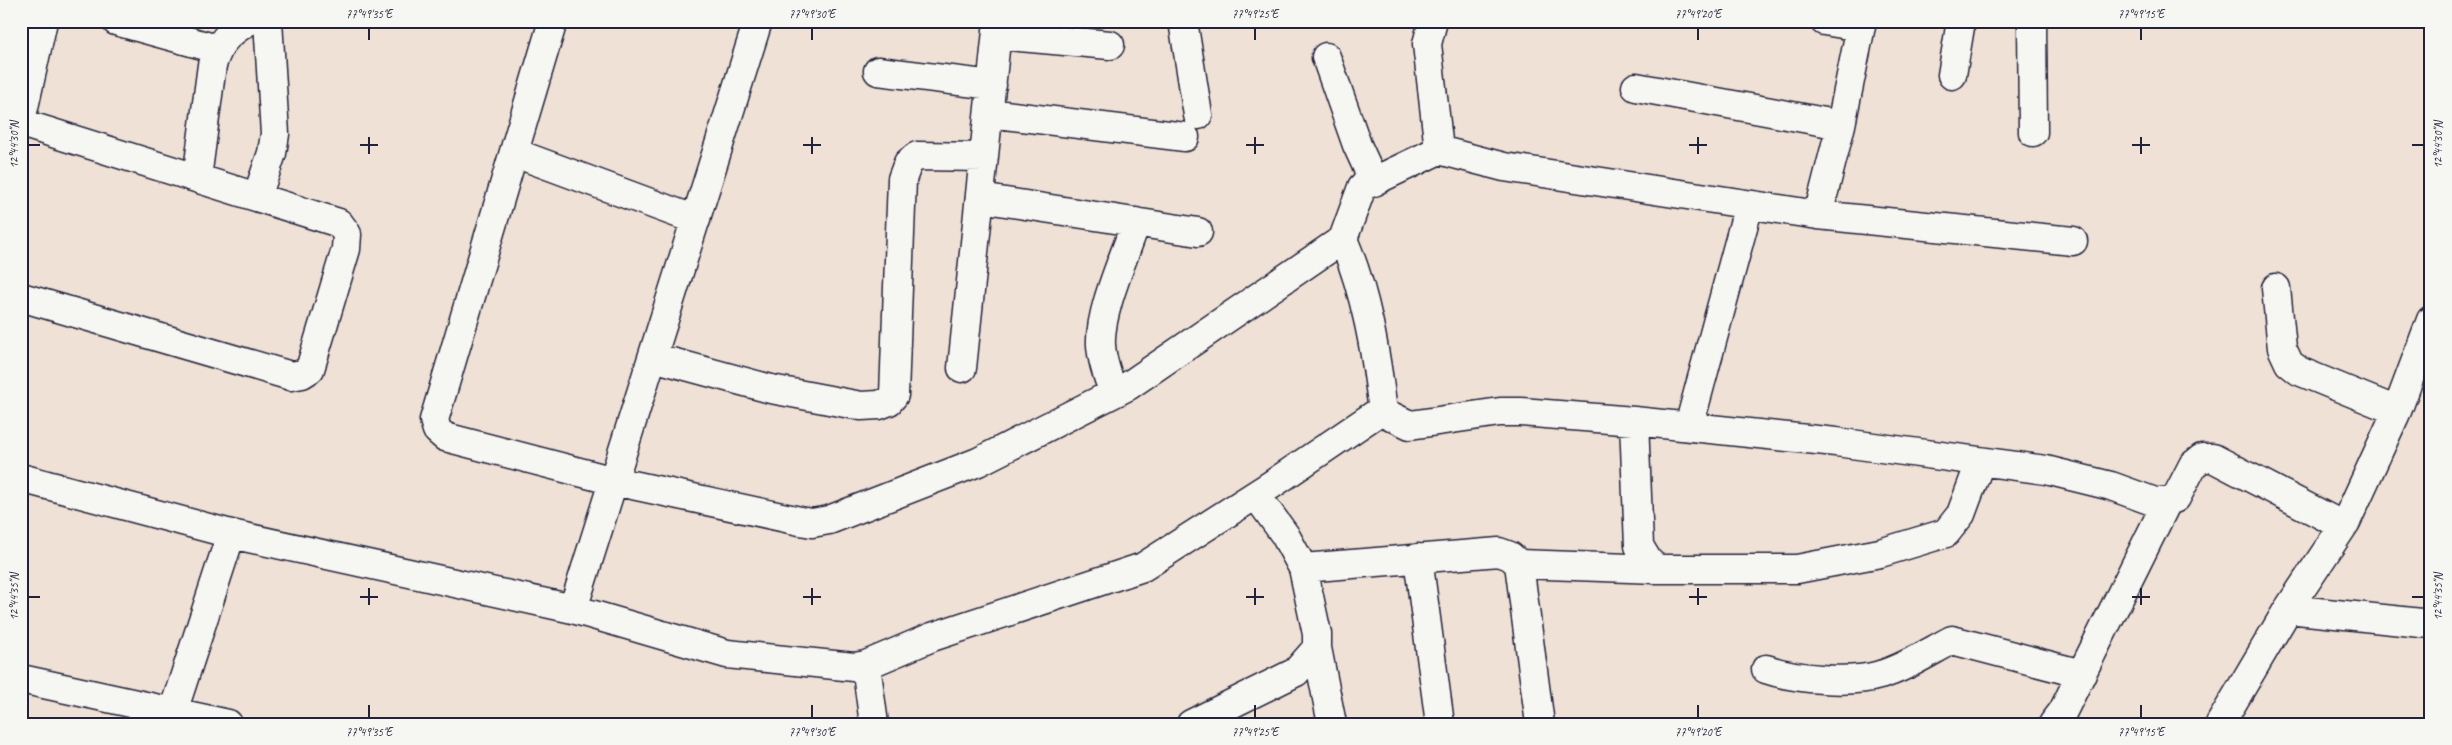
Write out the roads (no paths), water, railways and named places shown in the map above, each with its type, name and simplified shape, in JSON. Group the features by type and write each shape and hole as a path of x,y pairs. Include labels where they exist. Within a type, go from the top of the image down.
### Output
{"street":[{"path":"21,297 291,376 302,374 310,369 346,249 347,234 339,223 21,122 43,21"},
{"path":"116,21 231,31 212,65 197,178"},
{"path":"256,197 272,153 275,134 266,29 268,21"},
{"path":"553,21 434,420 437,430 445,437 614,481 812,523 829,520 978,462 1128,386 1343,239 1362,187 1439,150 1504,167 1818,215 2073,241"},
{"path":"573,609 758,21"},
{"path":"988,113 1192,126 1183,21"},
{"path":"1433,21 1427,44 1439,150"},
{"path":"1818,215 1841,125 1862,24 1824,21"},
{"path":"1952,75 1961,21"},
{"path":"2032,21 2034,132"},
{"path":"962,368 998,28 1110,45"},
{"path":"1326,57 1357,145 1374,182"},
{"path":"878,71 992,85"},
{"path":"1636,87 1841,125"},
{"path":"515,153 696,220"},
{"path":"653,357 771,389 861,406 880,405 889,400 894,395 902,179 908,163 917,156 984,157"},
{"path":"980,198 1198,232"},
{"path":"1689,426 1749,205"},
{"path":"1114,393 1105,369 1101,344 1104,324 1136,222"},
{"path":"1343,239 1357,271 1377,365 1383,412"},
{"path":"2276,288 2282,348 2289,363 2299,371 2397,411"},
{"path":"2220,724 2288,609 2346,522 2397,411 2431,320"},
{"path":"21,478 231,534 573,609 727,654 854,667 866,665 932,637 1143,567 1256,495 1377,413 1383,412 1410,425 1500,412 1634,421 1836,442 2066,474 2111,486 2155,502 2167,502 2176,498 2193,466 2202,458 2213,458 2336,522 2346,522"},
{"path":"1634,421 1639,546 1648,561 1657,569"},
{"path":"1303,568 1498,552 1510,556 1519,564 1657,569 1797,570 1880,553 1946,533 1961,514 1980,463"},
{"path":"1256,495 1286,535 1303,568 1317,634 1317,648 1332,724"},
{"path":"2053,724 2063,711 2082,674 2167,502"},
{"path":"171,717 231,534"},
{"path":"1418,558 1440,724"},
{"path":"1519,564 1540,724"},
{"path":"2288,609 2431,624"},
{"path":"1766,669 1802,678 1877,676 1952,640 2082,674"},
{"path":"1191,724 1296,672 1317,648"},
{"path":"866,665 874,724"},
{"path":"21,679 171,717 228,724"}]}
